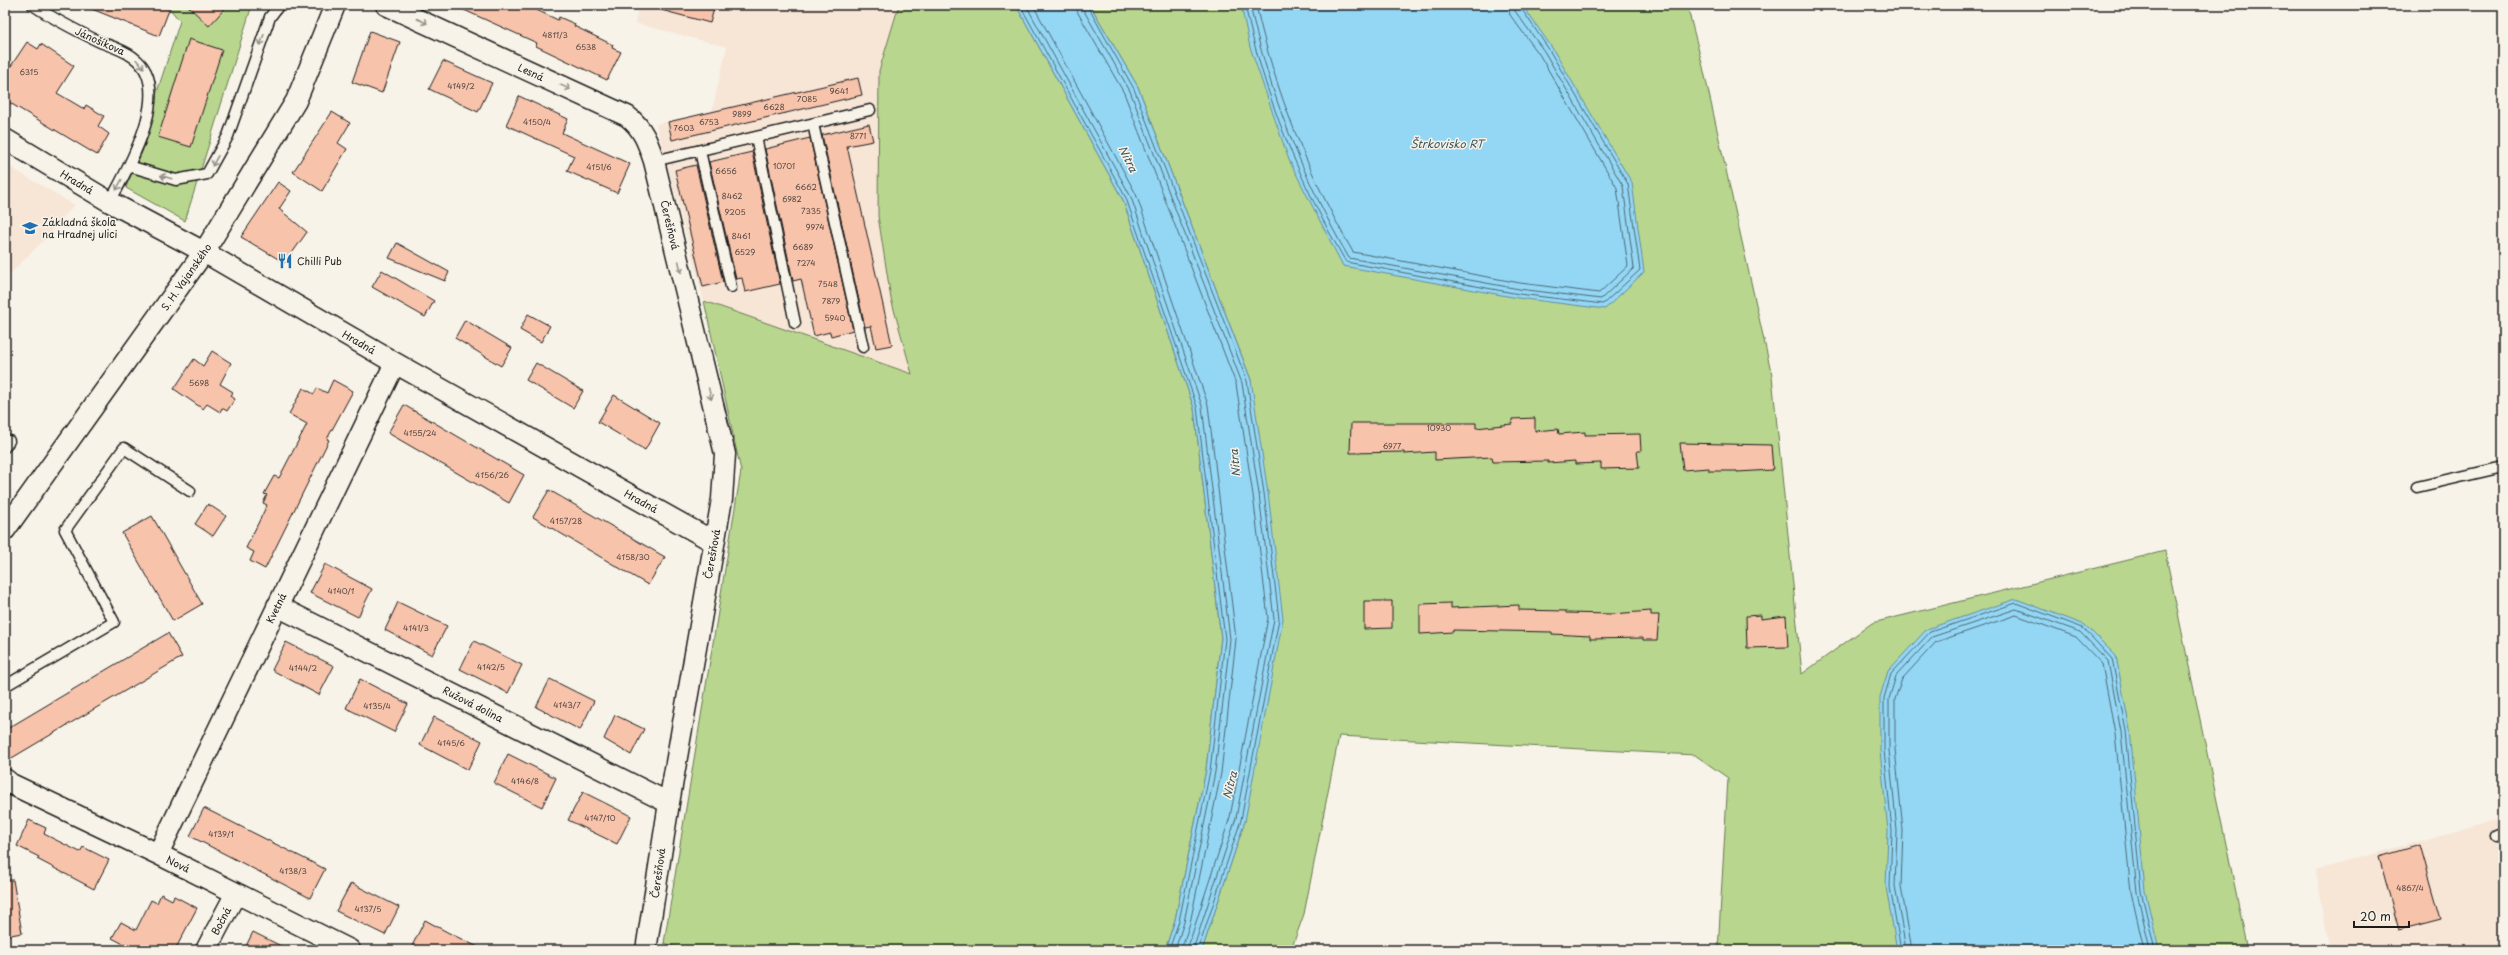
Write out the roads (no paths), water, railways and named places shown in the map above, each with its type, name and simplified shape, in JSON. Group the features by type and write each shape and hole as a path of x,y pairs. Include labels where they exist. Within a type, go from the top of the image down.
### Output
{"street":[{"name":"S. H. Vajanského","path":"5,530 204,252 296,100 334,5"},
{"name":"Lesná","path":"386,5 627,116 637,124 646,136 654,161"},
{"name":"Hradná","path":"5,139 110,202 204,252 395,363 714,542"},
{"name":"Čerešňová","path":"646,950 669,803 722,500 724,454 654,161"},
{"name":"Kvetná","path":"158,854 395,363"},
{"name":"Ružová dolina","path":"277,606 669,803"},
{"name":"Nová","path":"7,786 158,854 350,950"},
{"name":"Bočná","path":"206,950 236,893"}],"lane":[{"name":"Jánošíkova","path":"33,5 65,25 133,57 145,68 149,82 150,100 148,116 129,166 110,202"},
{"path":"129,166 176,180 208,174 228,136 270,17 279,5"},
{"path":"654,161 870,110"},
{"path":"813,124 863,347"},
{"path":"756,138 795,322"},
{"path":"700,151 731,287"},
{"path":"5,686 114,622 65,530 124,448 190,492"},
{"path":"2417,487 2503,467"}],"water":[{"name":"Nitra","path":"1016,5 1090,5 1138,87 1251,380 1268,493 1283,619 1245,821 1202,950 1165,950 1175,920 1206,770 1221,638 1194,408 1123,200"},
{"name":"Štrkovisko RT","path":"1241,5 1522,5 1551,46 1632,183 1644,272 1605,309 1518,298 1343,266 1289,160 1250,47"},
{"path":"2016,599 2085,625 2116,656 2130,730 2145,891 2159,950 1897,950 1886,887 1888,831 1880,750 1880,697 1888,671 1927,629"}],"place":[{"name":"Základná škola na Hradnej ulici","path":"30,228"},
{"name":"Chilli Pub","path":"285,261"}]}
